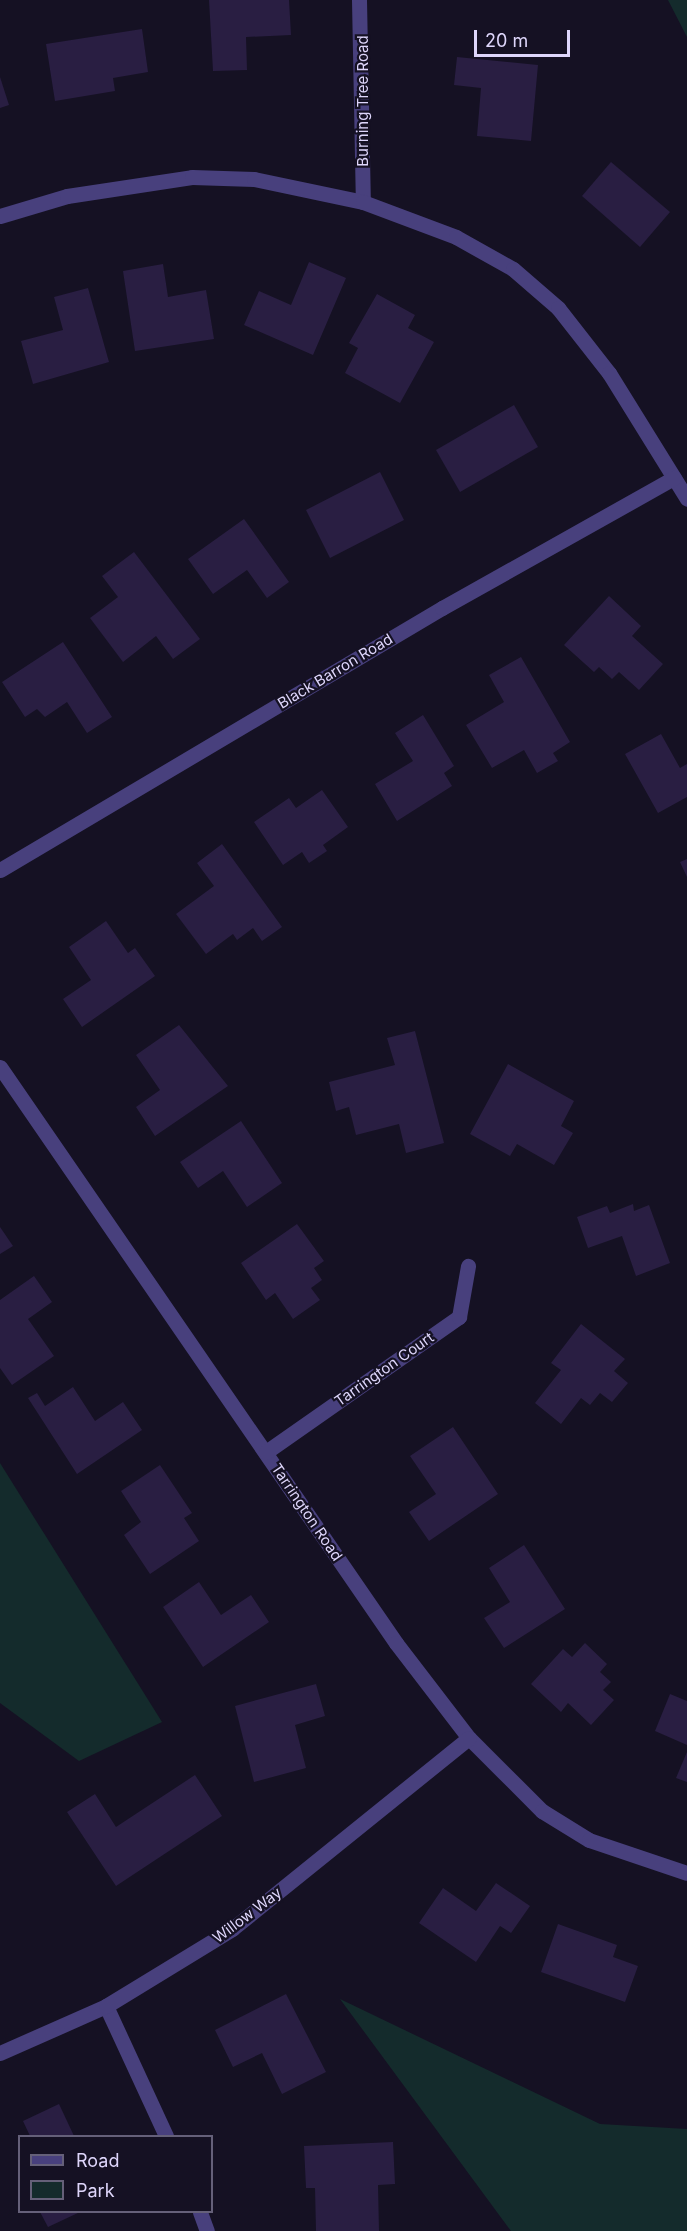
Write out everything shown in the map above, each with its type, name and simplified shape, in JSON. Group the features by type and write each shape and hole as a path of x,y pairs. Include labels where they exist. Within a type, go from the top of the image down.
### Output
{"street":[{"name":"Burning Tree Road","path":"359,0 363,202"},
{"path":"0,216 67,196 192,177 254,178 363,202 456,237 513,269 558,308 609,373 687,499"},
{"name":"Black Barron Road","path":"0,870 442,608 674,478"},
{"name":"Tarrington Road","path":"0,1067 396,1643 469,1738 542,1811 589,1840 687,1873"},
{"name":"Tarrington Court","path":"266,1452 459,1317 468,1266"},
{"name":"Willow Way","path":"0,2053 106,2006 232,1929 469,1738"},
{"path":"106,2006 166,2135"},
{"path":"201,2213 207,2231"}],"green space":[{"path":"668,0 687,0 687,37"},
{"path":"0,1463 162,1722 79,1761 0,1703"},
{"path":"340,1999 600,2124 687,2129 687,2231 511,2231"}],"building":[{"path":"209,0 289,0 291,35 246,37 247,70 213,71"},
{"path":"142,29 148,72 113,78 115,91 55,101 46,44"},
{"path":"457,57 538,65 531,141 477,136 481,88 454,85"},
{"path":"0,77 9,105 0,108"},
{"path":"611,162 670,212 640,247 582,196"},
{"path":"309,262 346,278 313,355 244,325 259,291 291,305"},
{"path":"163,264 168,297 206,290 214,339 135,351 123,271"},
{"path":"88,288 109,362 33,384 21,341 63,330 54,297"},
{"path":"377,294 415,315 408,328 434,342 400,403 345,373 358,348 349,343"},
{"path":"514,405 538,447 460,492 436,450"},
{"path":"380,472 404,520 330,558 306,510"},
{"path":"244,519 289,582 267,598 247,570 213,594 188,559"},
{"path":"134,552 200,639 173,659 156,636 123,662 90,618 118,597 102,576"},
{"path":"609,596 641,626 632,636 663,664 639,690 619,672 612,679 599,667 594,672 564,645"},
{"path":"63,642 112,717 87,733 67,702 45,717 37,709 25,717 2,682"},
{"path":"521,657 570,742 553,753 558,761 537,773 524,750 492,768 466,725 504,702 489,675"},
{"path":"423,715 454,766 444,773 452,786 397,821 375,784 413,761 395,733"},
{"path":"661,734 680,768 687,764 687,797 658,813 625,754"},
{"path":"322,790 348,827 323,845 327,851 309,863 302,852 283,865 254,822 289,798 296,808"},
{"path":"222,844 282,927 262,941 253,928 237,940 233,934 206,954 176,914 214,886 197,863"},
{"path":"687,859 687,877 680,862"},
{"path":"106,921 128,953 135,948 155,976 82,1027 63,999 91,980 69,947"},
{"path":"179,1025 228,1086 155,1136 136,1107 160,1090 136,1055"},
{"path":"415,1031 444,1143 406,1153 399,1124 356,1135 349,1107 336,1111 329,1082 395,1065 387,1038"},
{"path":"508,1064 574,1101 561,1126 573,1133 554,1165 517,1144 510,1156 470,1134"},
{"path":"241,1121 282,1183 247,1207 223,1171 198,1188 180,1162"},
{"path":"633,1204 634,1211 649,1205 670,1263 636,1276 622,1236 588,1248 577,1217 607,1206 610,1213"},
{"path":"297,1224 324,1261 314,1268 322,1280 311,1288 320,1300 293,1319 275,1293 266,1300 241,1263"},
{"path":"0,1227 13,1246 0,1254"},
{"path":"34,1276 52,1302 28,1319 54,1356 12,1385 0,1368 0,1300"},
{"path":"581,1324 625,1359 614,1371 628,1383 612,1402 600,1393 590,1405 581,1398 561,1424 535,1403 561,1370 551,1363"},
{"path":"73,1387 95,1421 123,1402 142,1430 77,1474 28,1398 37,1393 45,1406"},
{"path":"453,1427 498,1494 429,1541 409,1512 436,1494 410,1456"},
{"path":"160,1465 192,1513 184,1518 199,1541 150,1574 124,1535 141,1522 121,1491"},
{"path":"524,1545 565,1609 504,1648 484,1618 510,1602 489,1568"},
{"path":"199,1582 221,1615 251,1595 269,1622 203,1667 163,1607"},
{"path":"585,1643 607,1664 600,1672 611,1682 603,1690 614,1700 591,1725 568,1703 561,1712 531,1684 563,1649 572,1657"},
{"path":"316,1684 325,1716 295,1725 306,1768 254,1782 235,1706"},
{"path":"670,1694 687,1701 687,1745 655,1731"},
{"path":"687,1752 687,1782 676,1778"},
{"path":"195,1775 222,1816 116,1886 67,1812 95,1794 116,1827"},
{"path":"496,1883 530,1906 511,1933 500,1926 476,1962 419,1923 443,1888 476,1911"},
{"path":"558,1924 617,1945 613,1957 638,1966 625,2002 541,1972"},
{"path":"286,1994 326,2072 282,2094 262,2053 233,2067 215,2030"},
{"path":"59,2104 74,2135 30,2135 23,2121"},
{"path":"393,2142 395,2184 378,2185 379,2231 316,2231 315,2188 306,2188 304,2146"},
{"path":"41,2213 78,2213 48,2227"}]}
